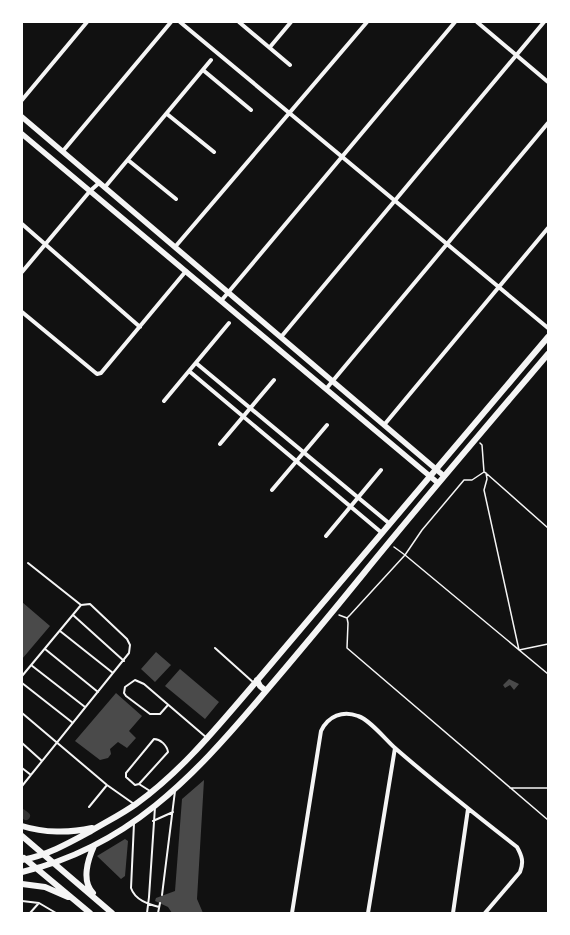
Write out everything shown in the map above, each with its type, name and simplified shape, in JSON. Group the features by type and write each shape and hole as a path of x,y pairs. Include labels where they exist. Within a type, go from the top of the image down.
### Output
{"main road":[{"path":"23,859 61,848 135,805 151,792 207,739 548,336"},
{"path":"22,872 37,869 69,858 94,846 134,822 175,789 216,750 334,610 438,483 548,354"},
{"path":"256,682 266,691"},
{"path":"22,826 43,830 81,831 100,826"},
{"path":"22,836 111,912"},
{"path":"94,846 90,857 87,882 90,890 111,912"},
{"path":"23,859 90,913"},
{"path":"22,884 45,887 73,899"}],"street":[{"path":"22,100 87,22"},
{"path":"63,152 171,22"},
{"path":"180,22 548,328"},
{"path":"239,22 290,65"},
{"path":"270,48 291,22"},
{"path":"175,247 367,22"},
{"path":"221,301 455,22"},
{"path":"477,22 548,82"},
{"path":"281,337 396,202 544,22"},
{"path":"105,187 211,60"},
{"path":"203,70 251,110"},
{"path":"166,114 214,152"},
{"path":"22,117 444,476"},
{"path":"326,389 548,123"},
{"path":"22,134 438,483"},
{"path":"128,160 176,199"},
{"path":"22,272 90,190 100,182"},
{"path":"22,224 140,327"},
{"path":"384,425 548,228"},
{"path":"22,312 97,374 101,373 186,271"},
{"path":"164,401 229,323"},
{"path":"196,363 390,524"},
{"path":"189,371 382,533"},
{"path":"220,444 274,380"},
{"path":"272,490 327,425"},
{"path":"326,536 381,470"},
{"path":"292,913 323,726 339,713 358,716 468,809 517,847 523,863 520,872 485,913"},
{"path":"368,913 395,748"},
{"path":"453,913 468,809"}],"lane":[{"path":"22,786 124,661 130,648 127,638 90,604 81,605 28,563"},
{"path":"22,676 81,605"},
{"path":"73,616 124,661"},
{"path":"60,631 113,673"},
{"path":"214,648 256,682"},
{"path":"45,649 98,692"},
{"path":"31,665 85,708"},
{"path":"168,705 160,714 150,714 126,696 124,693 125,687 131,682 139,681 168,705 207,739"},
{"path":"22,683 73,723"},
{"path":"22,713 107,785 135,805"},
{"path":"140,784 168,752 168,748 157,739 150,741 125,774 135,785 140,784 151,792"},
{"path":"22,743 42,761"},
{"path":"22,768 31,775"},
{"path":"89,807 107,785"},
{"path":"162,895 175,789"},
{"path":"146,913 148,904 155,806"},
{"path":"153,821 173,812"},
{"path":"134,822 131,888 136,896 148,904 159,907"},
{"path":"22,901 39,903 54,913"},
{"path":"30,913 39,903"},
{"path":"158,913 160,903"}],"path":[{"path":"475,439 482,445 487,479 484,490 519,650"},
{"path":"485,472 548,528"},
{"path":"347,618 405,554 422,530 464,480 472,480 485,472"},
{"path":"388,543 405,554 548,674"},
{"path":"334,610 343,618 347,618"},
{"path":"347,618 347,648 548,820"},
{"path":"519,650 548,644"},
{"path":"510,788 548,788"}],"building":[{"path":"22,602 50,626 22,659"},
{"path":"156,652 171,665 155,682 141,669"},
{"path":"180,669 219,702 205,719 165,686"},
{"path":"509,679 519,684 514,690 510,685 505,688 503,685"},
{"path":"116,693 142,716 129,731 136,738 127,748 118,742 110,749 111,754 108,758 100,760 75,741"},
{"path":"204,780 197,899 203,913 172,913 168,907 155,901 156,898 175,891 182,799"},
{"path":"125,839 128,841 125,876 121,879 97,856"}],"waterway":[{"path":"22,813 26,816"}]}
